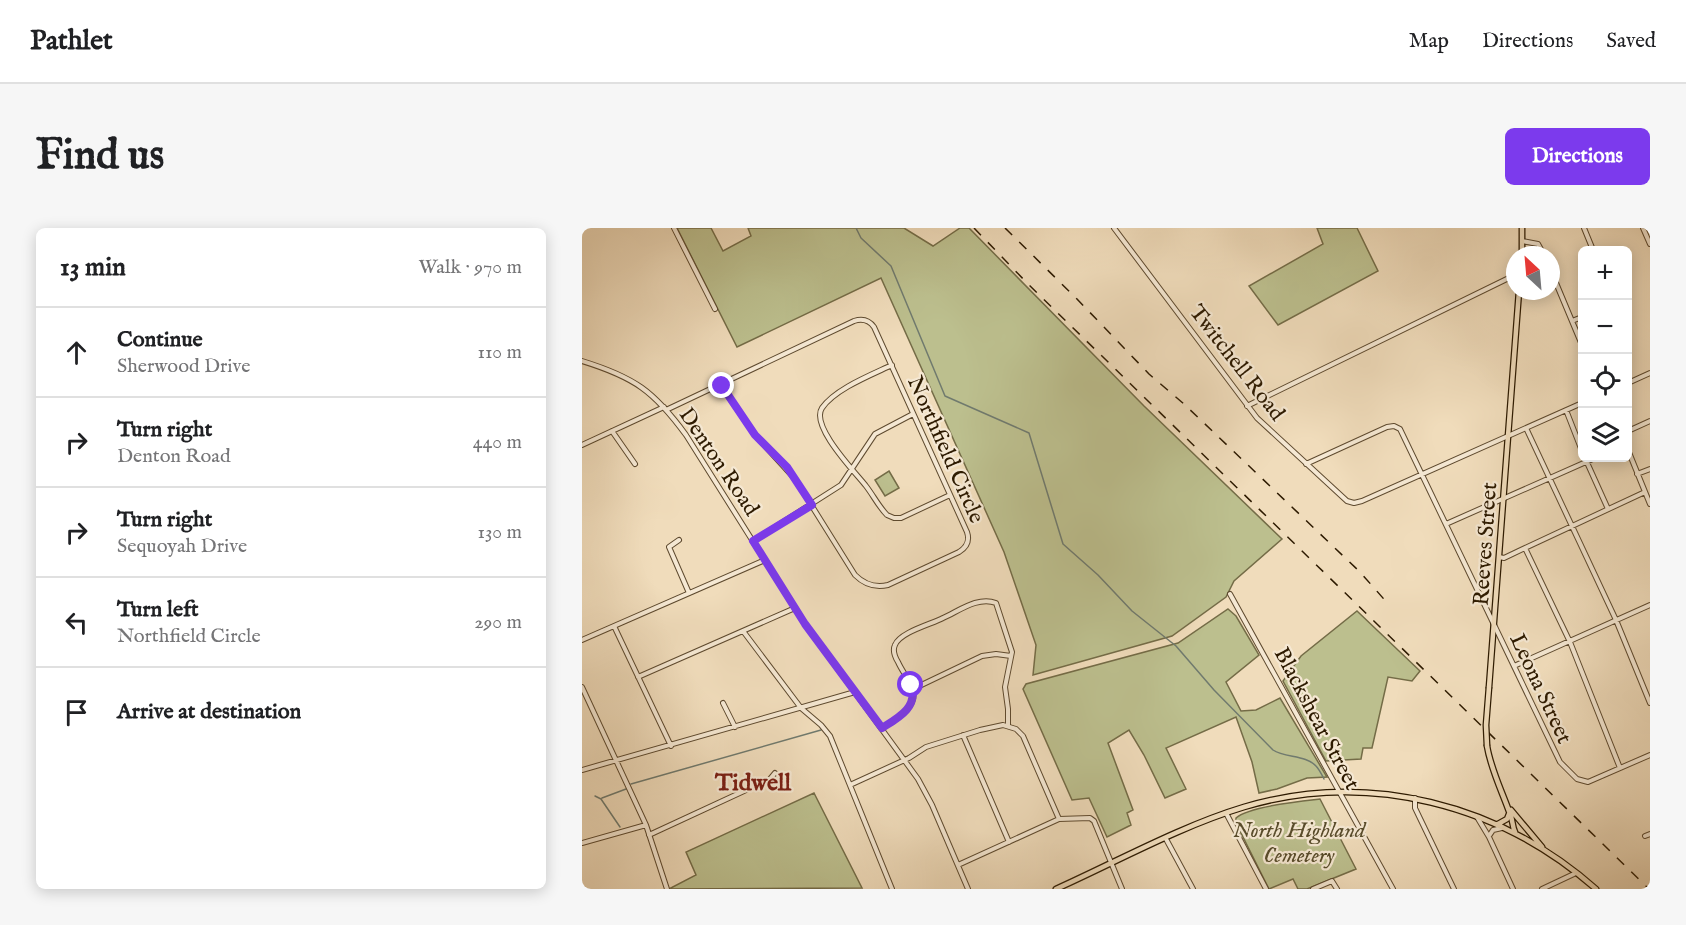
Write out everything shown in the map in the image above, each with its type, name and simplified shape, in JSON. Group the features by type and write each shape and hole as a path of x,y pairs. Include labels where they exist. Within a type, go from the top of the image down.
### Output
{"main road":[{"path":"1522,228 1522,246"},
{"name":"Reeves Street","path":"1509,829 1509,811 1493,771 1485,730 1518,300"},
{"path":"1056,889 1226,813 1270,800 1339,792 1415,798 1475,815 1509,829 1545,851 1596,889"},
{"name":"Reeves Street","path":"1503,798 1545,851"},
{"path":"1498,824 1507,819 1509,811"},
{"path":"1509,829 1516,823 1515,815"}],"street":[{"path":"674,228 715,309"},
{"name":"Twitchell Road","path":"1114,228 1247,406 1340,497 1351,503 1362,501 1423,473"},
{"path":"1584,228 1591,246"},
{"path":"1643,228 1650,244"},
{"path":"1522,241 1539,246"},
{"path":"1247,406 1506,279"},
{"path":"1560,292 1578,335"},
{"name":"Northfield Circle","path":"582,445 861,319 873,325 892,365 968,534 965,548 892,583 880,586 866,584 855,575 787,467 755,435 720,384"},
{"path":"1572,321 1578,319"},
{"name":"Denton Road","path":"582,361 611,371 646,390 665,408 695,448 812,635 905,760 929,798 968,889"},
{"path":"892,365 850,385 821,410 825,432 885,513 894,518 901,518 950,495"},
{"path":"1632,381 1650,373"},
{"path":"1423,473 1578,405"},
{"path":"1566,410 1578,441"},
{"path":"753,541 841,486 875,434 914,414"},
{"path":"1632,429 1650,422"},
{"name":"Leona Street","path":"1306,464 1385,428 1394,426 1403,433 1560,762 1577,779 1588,782 1620,768"},
{"path":"1526,428 1616,620 1650,703"},
{"path":"612,431 635,464"},
{"path":"1632,461 1650,504"},
{"path":"1446,524 1550,478 1580,462"},
{"path":"1587,462 1608,509"},
{"path":"1637,474 1650,469"},
{"path":"1499,557 1504,558 1645,492"},
{"path":"679,540 669,547 689,593"},
{"path":"1525,548 1570,642 1620,768 1650,754"},
{"path":"582,640 765,560"},
{"name":"Blackshear Street","path":"1230,594 1393,889"},
{"path":"882,728 907,710 912,702 912,689 895,655 895,644 900,638 925,625 968,606 985,602 996,603 1010,642 1011,656 1005,687 1008,726"},
{"path":"1514,666 1650,605"},
{"path":"638,677 795,608"},
{"path":"614,626 671,746"},
{"path":"743,631 801,708 830,736 892,889"},
{"path":"912,689 982,656 996,654 1011,656"},
{"path":"582,687 646,825 666,889"},
{"path":"582,770 855,692"},
{"path":"723,703 735,727"},
{"path":"850,785 905,760 926,747 992,727 1008,726 1016,729 1023,736 1059,819"},
{"path":"963,735 1009,842"},
{"path":"649,835 770,779 776,773"},
{"path":"1415,798 1415,808 1454,889"},
{"path":"1226,813 1266,889"},
{"path":"1475,815 1489,837 1513,889"},
{"path":"958,865 1059,819 1092,819 1122,889"},
{"path":"582,843 646,825"},
{"path":"1489,837 1493,830 1509,829"},
{"path":"1166,838 1193,889"},
{"path":"1542,889 1576,872"},
{"path":"1313,889 1332,881 1337,889"}],"green space":[{"path":"677,228 711,228 723,251 751,236 748,228 904,228 933,246 960,228 969,228 1144,406 1282,539 1234,581 1226,597 1172,636 1033,675 1036,645 1004,552 881,278 737,347"},
{"path":"1317,228 1357,228 1378,271 1278,325 1249,286 1323,244"},
{"path":"889,471 899,488 885,496 875,480"},
{"path":"1228,609 1236,616 1259,655 1226,682 1241,711 1256,710 1280,698 1327,777 1307,778 1259,793 1252,762 1236,717 1166,748 1186,789 1165,798 1129,730 1108,743 1133,810 1127,813 1131,825 1107,837 1089,798 1072,800 1023,689 1026,684 1178,643"},
{"path":"1357,611 1420,671 1412,681 1388,677 1372,748 1363,748 1361,759 1326,761 1283,681 1301,656"},
{"path":"814,793 862,888 669,889 696,875 686,852"},
{"name":"North Highland Cemetery","path":"1320,799 1356,869 1307,889 1298,889 1293,879 1269,889 1236,823 1236,818 1264,807"}],"waterway":[{"path":"856,228 861,238 891,266 945,396 1029,433 1063,544 1098,575 1132,611 1176,646 1214,690 1273,750 1312,762 1324,779"},
{"path":"631,784 821,730"},
{"path":"602,798 626,789"},
{"path":"595,796 601,799 620,827"}],"railway":[{"path":"974,228 1029,285 1649,889"},
{"path":"1005,228 1149,374 1184,404 1360,572 1390,606"}],"district":[{"name":"Tidwell","path":"753,782"}],"route":[{"path":"722,386 755,435 787,467 812,505 753,541 805,624 882,728 902,715 910,706 913,698 911,685"}]}
